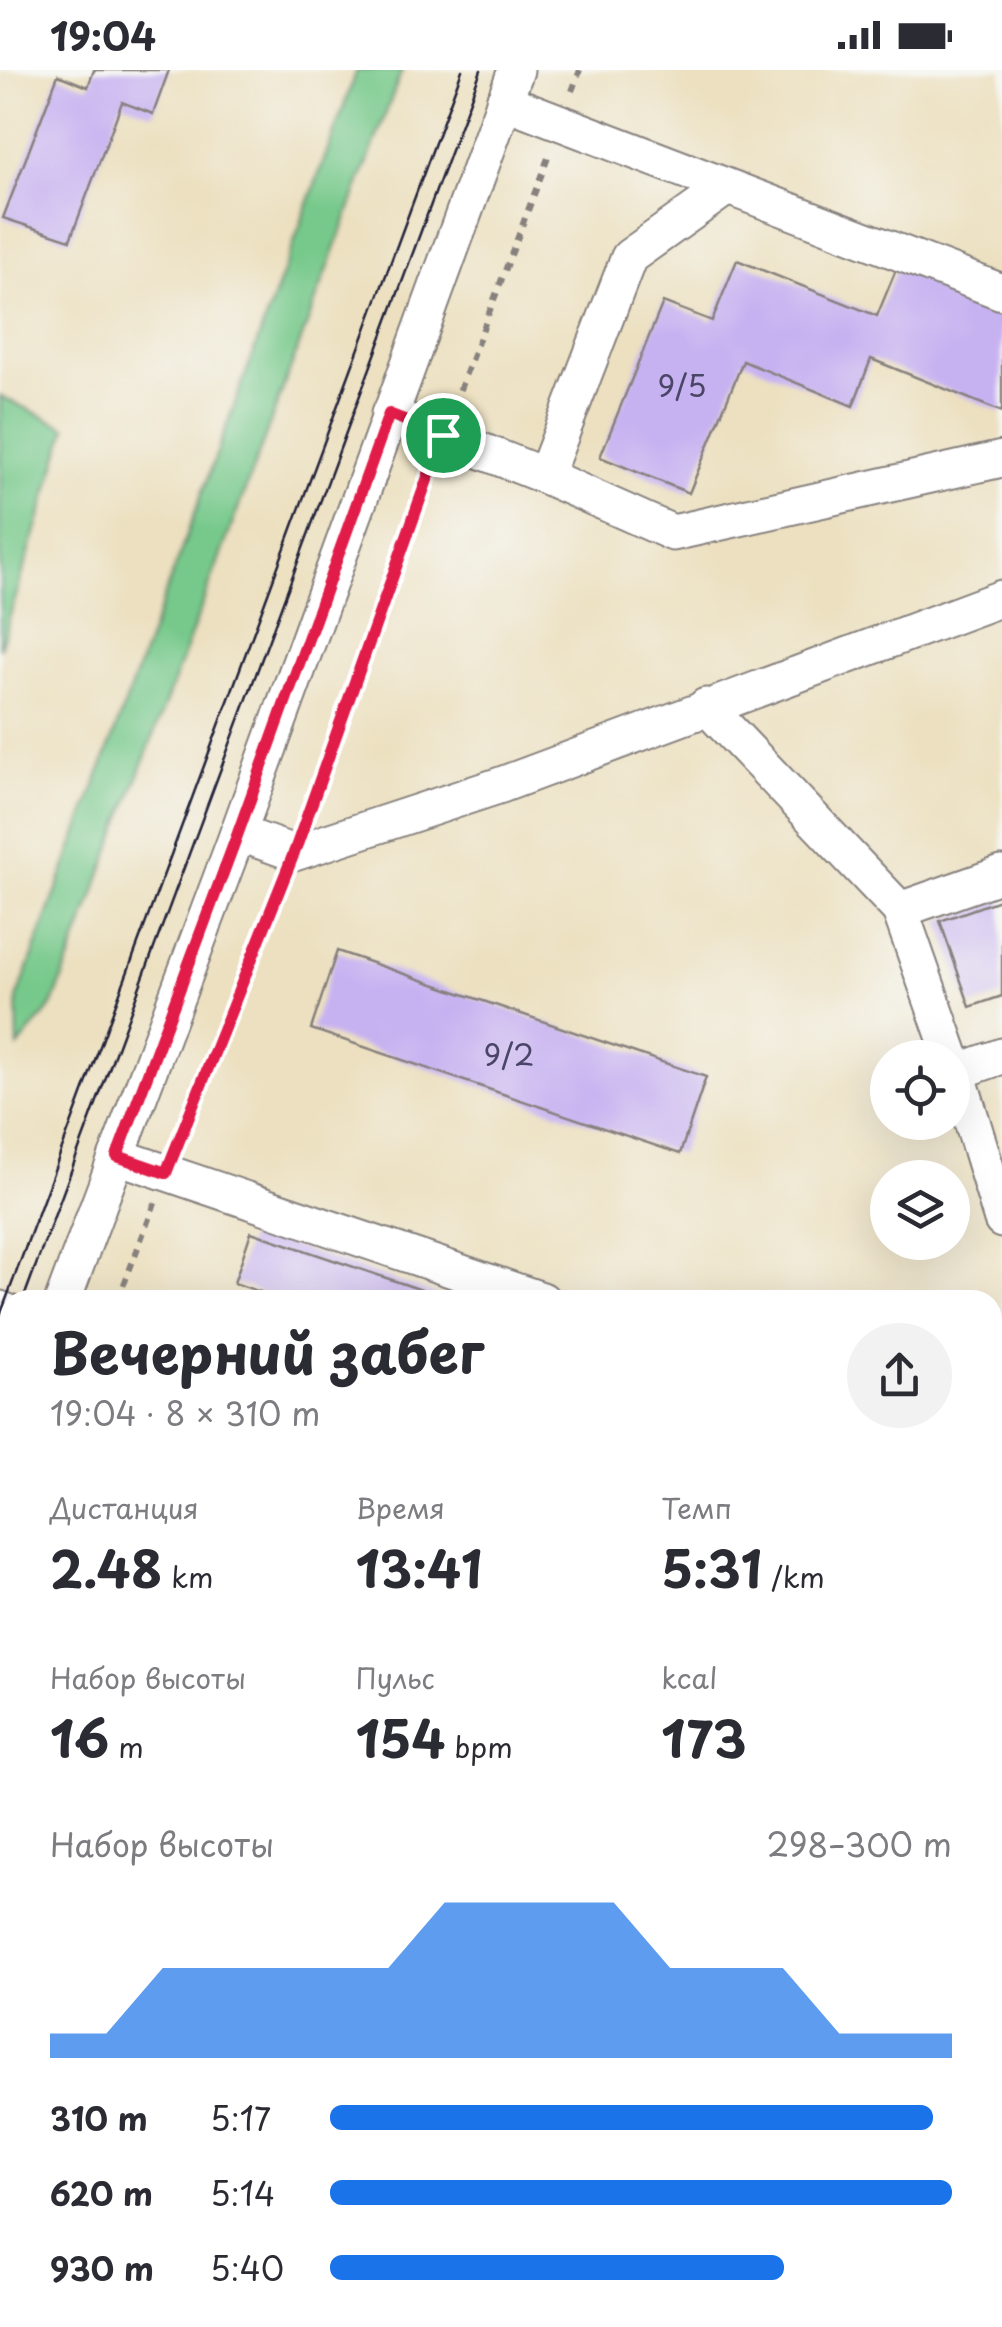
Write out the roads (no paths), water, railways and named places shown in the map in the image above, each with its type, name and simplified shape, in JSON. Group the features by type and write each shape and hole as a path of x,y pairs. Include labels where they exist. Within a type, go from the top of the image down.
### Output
{"street":[{"path":"66,1290 238,833 510,85 560,123 1002,292"},
{"path":"545,476 629,257 727,187"},
{"path":"389,414 674,533 1002,459"},
{"path":"238,833 294,853 501,785 1002,598"},
{"path":"706,706 900,910 946,1040"},
{"path":"900,910 1002,874"},
{"path":"970,1061 1002,1056"},
{"path":"970,1115 1002,1220"},
{"path":"117,1156 512,1290"}],"tram line":[{"path":"10,1290 462,70"},
{"path":"27,1290 481,70"}]}
